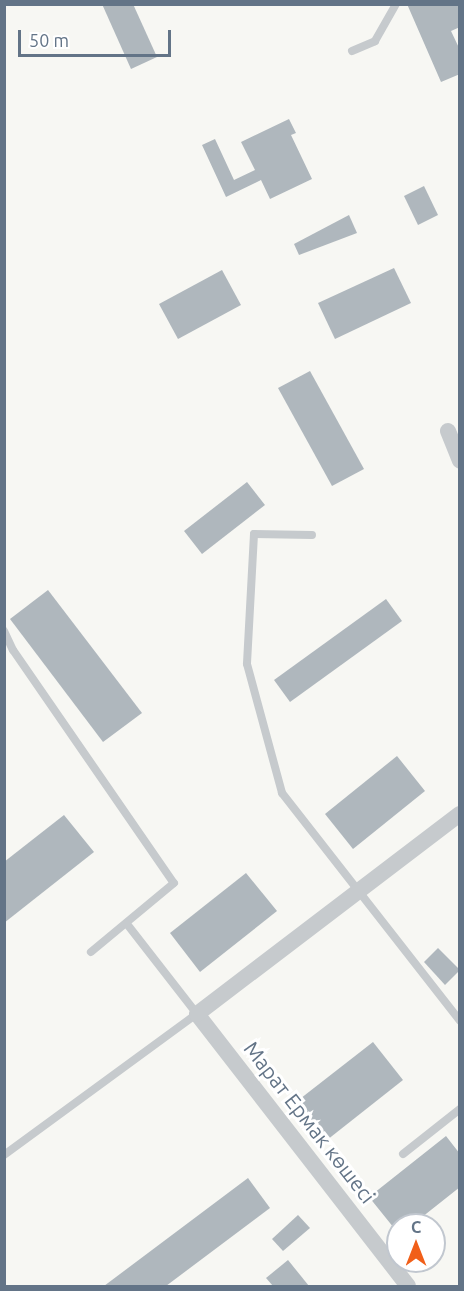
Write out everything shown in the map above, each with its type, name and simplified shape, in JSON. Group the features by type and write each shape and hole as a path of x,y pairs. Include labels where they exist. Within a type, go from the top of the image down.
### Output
{"street":[{"path":"448,430 459,461"},
{"path":"198,1014 459,814"},
{"name":"Марат Ермак көшесі","path":"198,1014 408,1287"}],"lane":[{"path":"352,51 375,41 396,4"},
{"path":"312,535 254,534 247,664 282,793 459,1021"},
{"path":"4,631 13,650 174,883 91,952"},
{"path":"4,1155 198,1014 127,924"},
{"path":"403,1154 459,1109"}],"building":[{"path":"102,4 133,4 157,57 131,69"},
{"path":"407,4 460,4 460,27 451,31 460,50 460,74 441,82"},
{"path":"289,119 296,133 291,135 312,179 270,199 261,180 226,197 202,145 215,139 234,180 255,170 241,142"},
{"path":"424,186 438,215 418,225 404,196"},
{"path":"349,215 357,233 299,255 294,244"},
{"path":"394,268 411,303 335,339 318,303"},
{"path":"222,270 241,305 178,339 159,304"},
{"path":"310,371 364,469 332,486 278,388"},
{"path":"247,482 265,505 202,554 184,531"},
{"path":"48,590 142,713 103,742 10,619"},
{"path":"386,599 402,621 290,702 274,680"},
{"path":"397,756 425,791 353,849 325,814"},
{"path":"64,815 94,852 4,923 4,862"},
{"path":"246,873 277,911 200,972 170,933"},
{"path":"438,948 460,970 445,985 424,962"},
{"path":"373,1042 403,1080 327,1140 296,1102"},
{"path":"446,1136 460,1154 460,1187 427,1213 386,1213 386,1218 369,1197"},
{"path":"248,1178 270,1208 166,1286 104,1286"},
{"path":"298,1215 310,1228 283,1251 272,1239"},
{"path":"288,1260 309,1286 273,1286 266,1278"}]}
